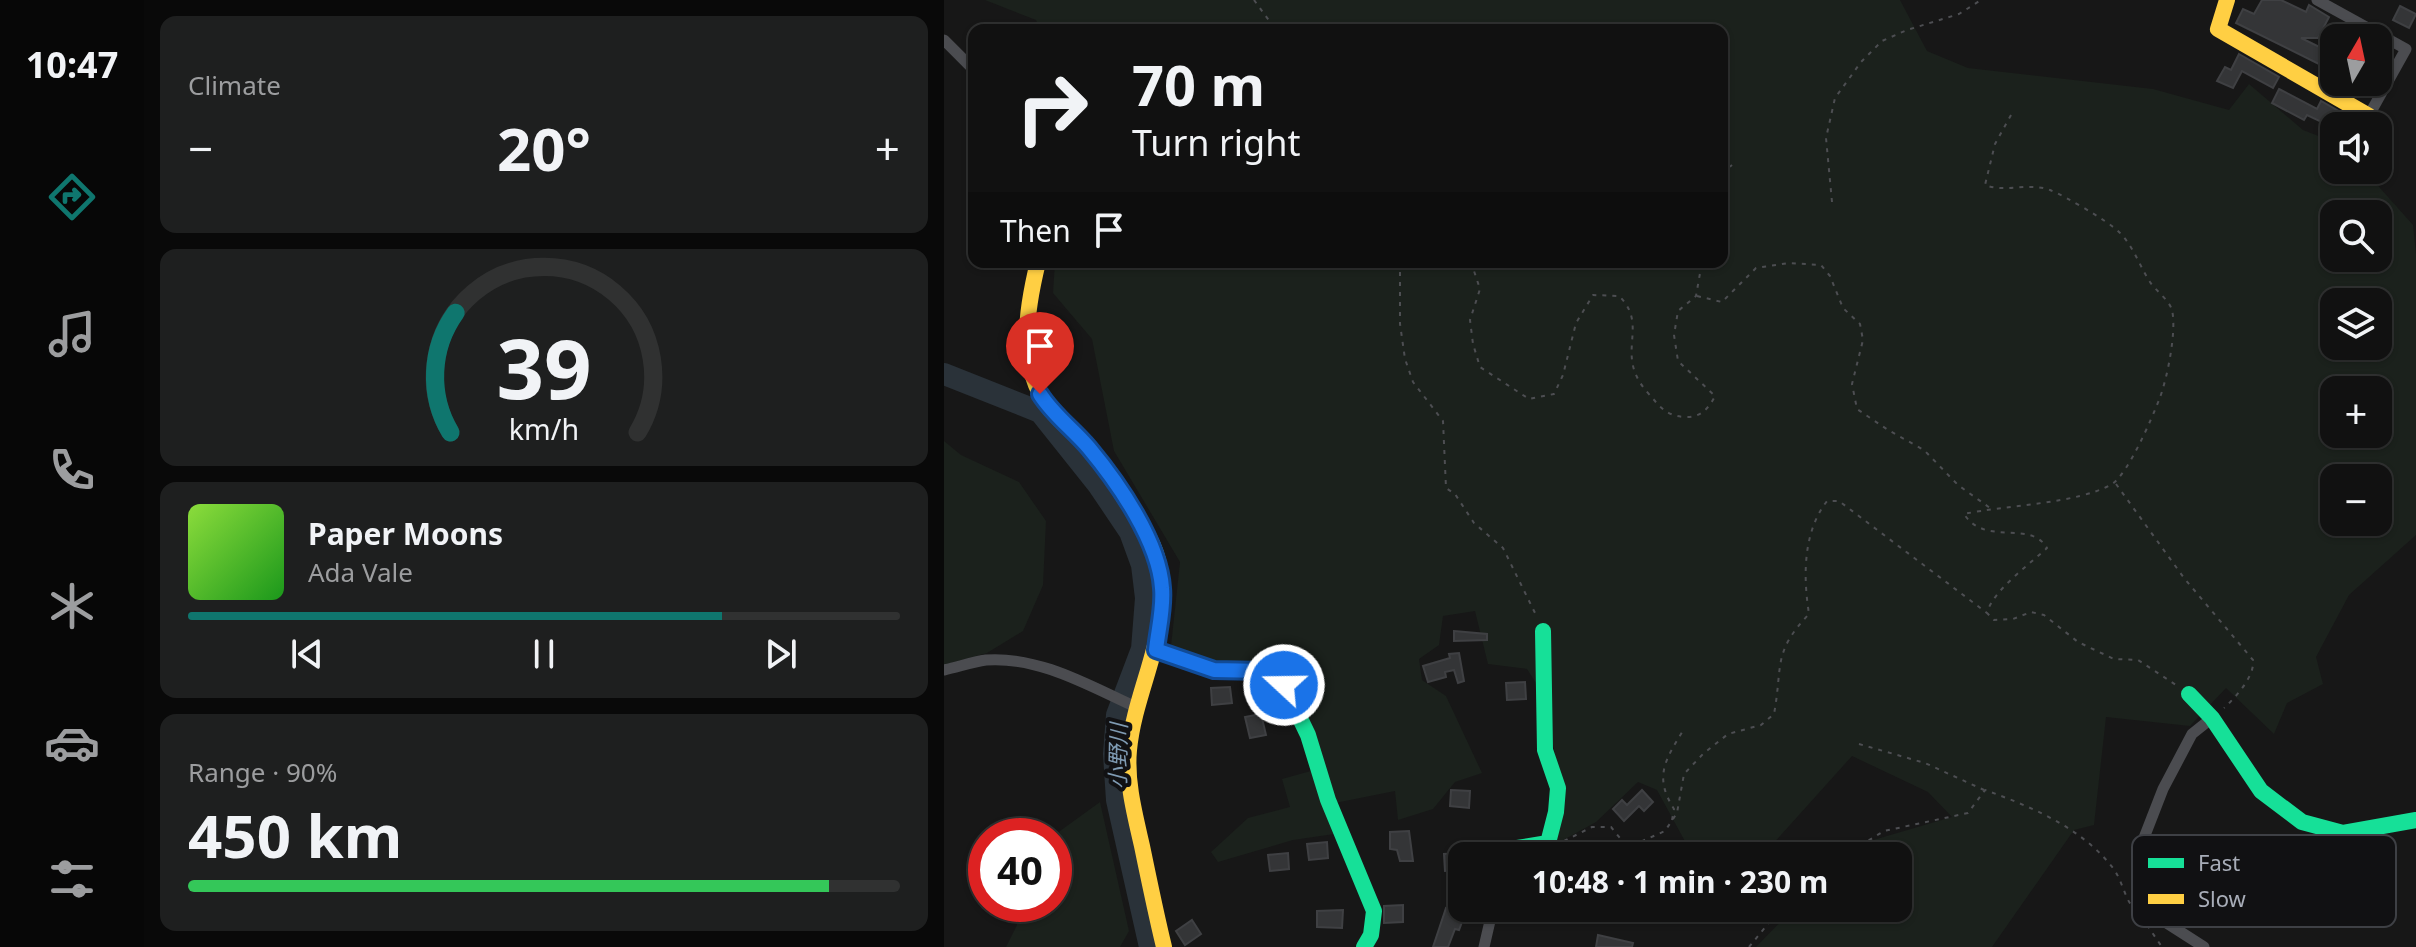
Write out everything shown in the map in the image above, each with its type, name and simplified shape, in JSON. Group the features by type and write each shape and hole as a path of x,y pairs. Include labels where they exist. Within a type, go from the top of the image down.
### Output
{"street":[{"path":"2227,0 2218,29 2352,112"},
{"path":"2317,0 2406,49 2371,112"},
{"path":"944,40 968,64"},
{"path":"1037,268 1026,344 1032,380 1048,407 1090,449 1147,532 1159,564 1163,592 1156,650 1129,747 1128,781 1164,947"},
{"path":"1543,631 1545,750 1558,788 1548,842"},
{"path":"1156,650 1214,670 1264,671 1284,685 1308,735 1328,800 1374,911 1371,935 1364,947"},
{"path":"944,670 986,660 1025,663 1064,675 1138,708"},
{"path":"2189,694 2212,718 2261,791 2302,822 2343,833 2416,820"},
{"path":"2145,835 2163,789 2192,734 2212,718"},
{"path":"1484,947 1490,922"},
{"path":"2173,927 2204,947"}],"path":[{"path":"1254,0 1272,24"},
{"path":"1832,202 1826,138 1835,98 1861,62 1882,41 1959,14 1981,0"},
{"path":"1987,613 2001,589 2047,548 2041,539 2031,534 1996,533 1970,522 1964,514 2038,503 2091,492 2115,483 2146,433 2163,390 2172,336 2172,309 2149,281 2138,257 2118,231 2047,189 2023,185 1997,189 1985,185 1995,144 2011,115"},
{"path":"1728,168 1732,165"},
{"path":"1696,296 1722,302 1756,268 1789,263 1821,265 1830,276 1843,308 1860,324 1863,340 1852,384 1857,409 1924,450 1958,485 1990,508"},
{"path":"1400,268 1400,324 1405,359 1413,382 1443,421 1446,488 1455,494 1474,523 1503,548 1543,631"},
{"path":"1473,268 1480,289 1470,320 1480,367 1529,399 1554,394 1563,375 1576,323 1593,295 1619,296 1630,307 1634,320 1631,350 1636,375 1662,409 1673,416 1690,418 1708,409 1715,396 1678,361 1674,335 1678,311 1696,296 1701,268"},
{"path":"2115,483 2184,578 2253,660 2254,667 2232,700 2212,718"},
{"path":"1640,842 1665,831 1672,821 1677,813 1684,774 1693,764 1728,734 1761,725 1774,714 1780,655 1790,634 1809,614 1805,595 1807,550 1815,516 1827,501 1839,501 1994,620 2013,619 2031,612 2044,615 2078,642 2114,659 2138,660 2189,694"},
{"path":"1672,821 1674,809 1664,793 1662,782 1666,759 1684,729"},
{"path":"1859,744 1925,763 2033,808 2084,839 2114,870 2132,906"},
{"path":"1866,842 1884,831 1968,813 1985,790"},
{"path":"1560,842 1592,827 1611,827 1623,842"},
{"path":"1749,947 1770,922"},
{"path":"2147,927 2162,947"}],"shaded area":[{"path":"985,0 1900,0 1927,51 1968,68 2153,89 2229,110 2249,84 2303,130 2320,137 2320,184 2376,184 2391,200 2320,200 2320,272 2392,272 2392,201 2413,225 2416,254 2416,535 2349,595 2316,657 2323,684 2287,703 2274,734 2226,688 2190,726 2106,717 2094,825 2074,830 1992,947 1756,947 1780,922 1912,922 1912,842 1866,842 1952,817 1928,792 1852,756 1775,842 1685,842 1657,790 1638,782 1596,822 1554,842 1550,836 1563,795 1543,694 1527,669 1488,664 1475,611 1443,616 1439,645 1419,659 1422,680 1446,696 1482,773 1455,782 1433,809 1398,820 1395,791 1330,804 1341,833 1293,840 1218,862 1211,852 1248,818 1290,807 1282,779 1318,769 1265,666 1214,670 1171,646 1180,562 1114,451 1092,339 1053,293 1055,268 1728,268 1728,24 1038,24 1036,20"},
{"path":"944,441 961,455 1019,482 1046,521 1043,585 1023,631 987,653 944,665"},
{"path":"1100,802 1129,931 1120,947 1006,947 1017,922 1072,922 1072,822"}],"building":[{"path":"2262,0 2281,0 2306,12 2309,5 2329,17 2325,24 2320,24 2318,38 2301,38 2320,47 2320,65 2236,23 2243,9 2254,14"},
{"path":"2400,6 2416,14 2409,28 2393,20"},
{"path":"2239,54 2279,77 2273,88 2242,71 2233,88 2217,81 2225,67 2231,70"},
{"path":"2279,89 2317,109 2321,101 2340,112 2320,112 2320,121 2307,115 2304,120 2272,103"},
{"path":"1454,631 1487,634 1487,640 1454,641"},
{"path":"1459,653 1464,681 1458,683 1454,670 1445,672 1446,677 1428,682 1423,666 1450,658 1449,654"},
{"path":"1525,682 1526,699 1507,700 1506,683"},
{"path":"1230,687 1232,703 1212,705 1211,688"},
{"path":"1261,714 1266,735 1250,738 1245,717"},
{"path":"1451,790 1470,791 1469,808 1450,806"},
{"path":"1642,790 1653,802 1644,811 1639,806 1624,821 1613,809 1622,800 1627,805"},
{"path":"1409,831 1413,861 1400,861 1397,850 1390,849 1390,832"},
{"path":"1327,842 1328,858 1309,860 1307,844"},
{"path":"1288,853 1289,869 1270,871 1268,855"},
{"path":"1444,854 1448,854 1448,871 1445,871"},
{"path":"1403,905 1403,922 1384,923 1384,906"},
{"path":"1448,909 1448,922 1462,922 1459,930 1455,929 1448,947 1433,947"},
{"path":"1343,910 1342,928 1317,927 1317,911"},
{"path":"1192,920 1201,934 1185,945 1176,931"},
{"path":"1598,935 1633,943 1632,947 1596,947"}],"waterway":[{"name":"小野川","path":"944,374 1040,412 1099,486 1130,532 1142,565 1146,598 1142,649 1117,715 1114,754 1117,800 1150,947"}],"traffic: fast":[{"path":"1543,631 1545,750 1558,788 1548,842"},
{"path":"1156,650 1214,670 1264,671 1284,685 1308,735 1328,800 1374,911 1371,935 1364,947"},
{"path":"2189,694 2212,718 2261,791 2302,822 2343,833 2416,820"}],"traffic: slow":[{"path":"2227,0 2218,29 2362,112"},
{"path":"1037,268 1027,337 1028,356 1039,391 1054,414 1101,463 1145,529 1158,560 1162,608 1133,726 1128,762 1134,810 1164,947"}],"route":[{"path":"1040,394 1048,407 1090,449 1147,532 1159,564 1163,592 1156,650 1214,670 1264,671 1284,685"}]}
